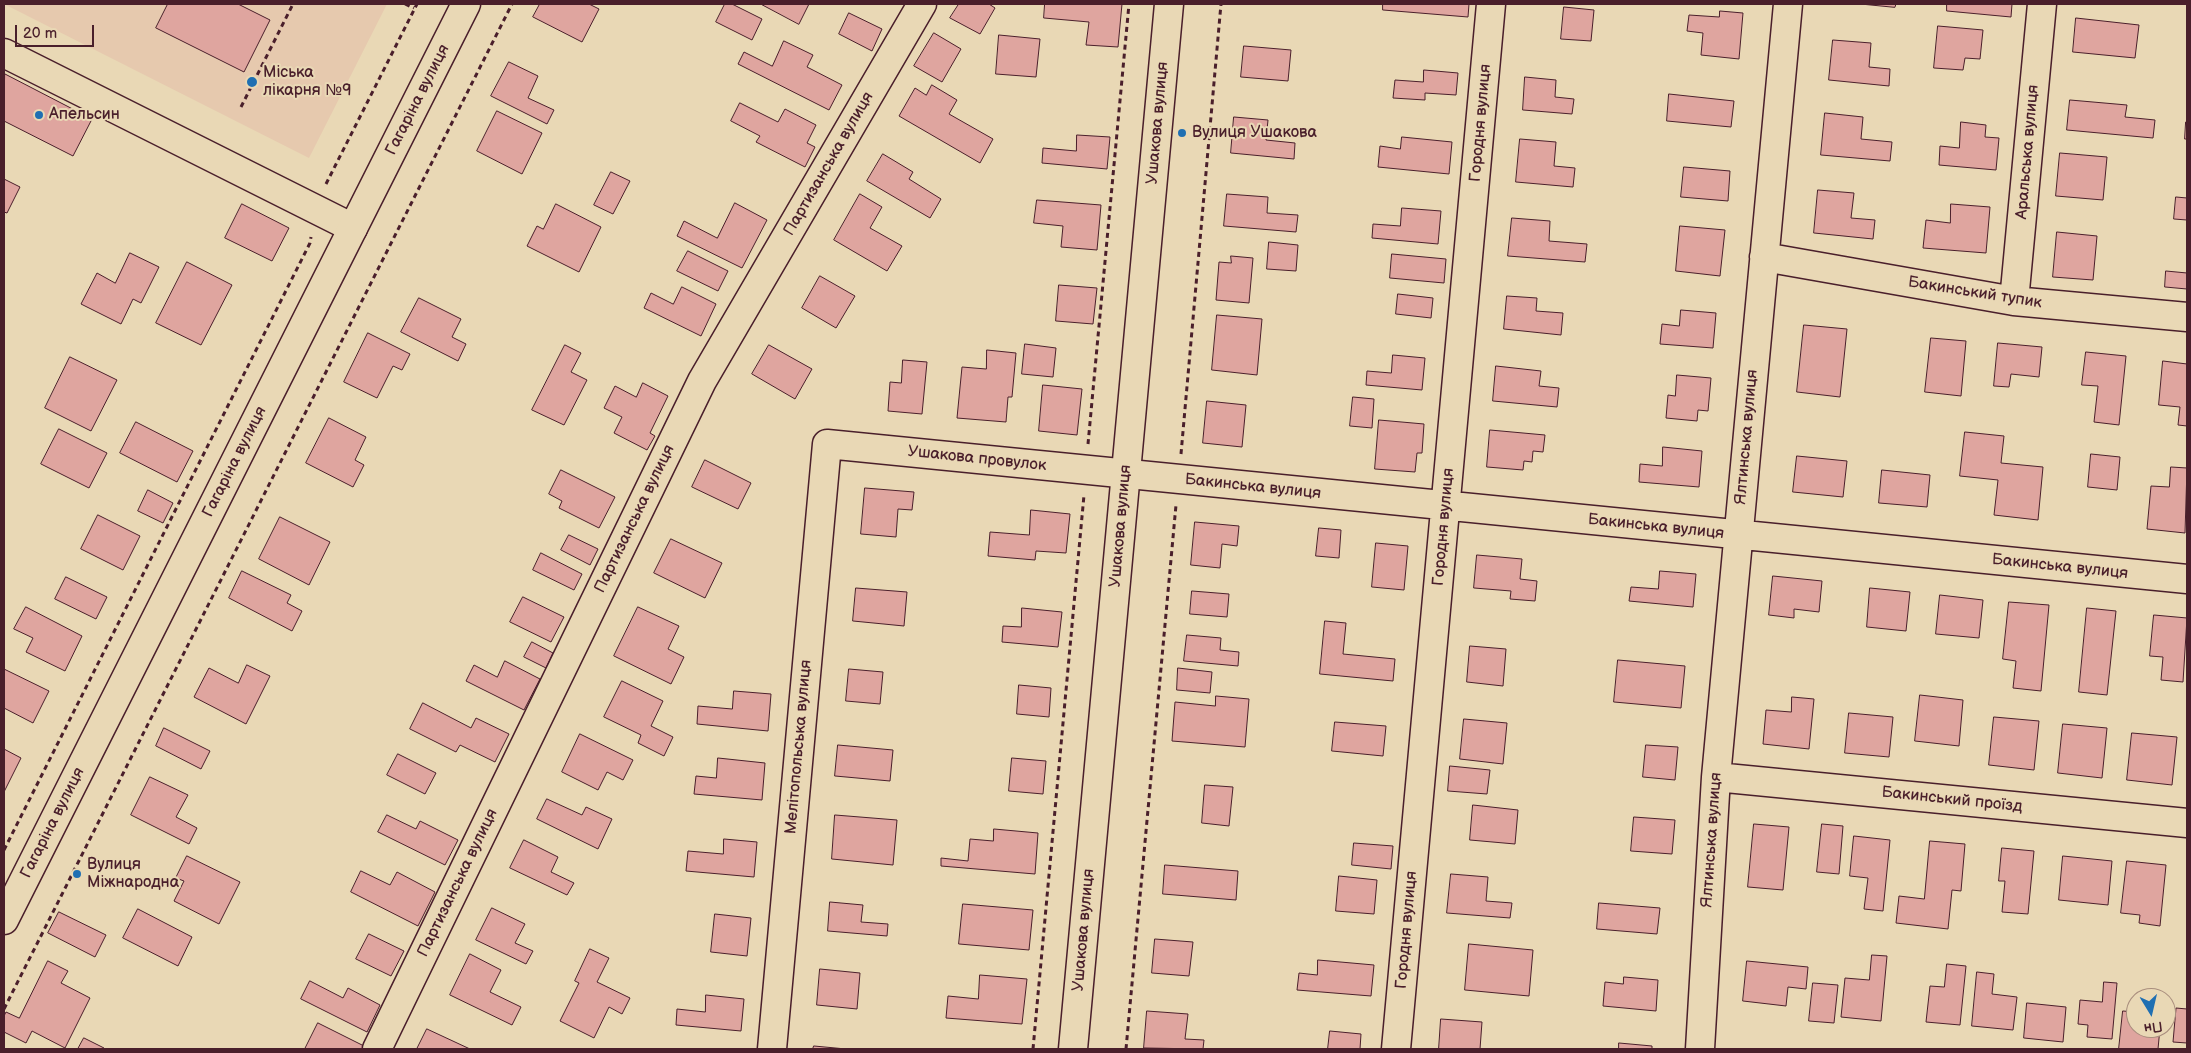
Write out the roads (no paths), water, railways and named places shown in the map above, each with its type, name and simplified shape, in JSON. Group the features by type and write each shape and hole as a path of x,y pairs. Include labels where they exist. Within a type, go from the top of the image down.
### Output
{"street":[{"name":"Гагаріна вулиця","path":"4,920 466,4"},
{"name":"Партизанська вулиця","path":"377,1049 702,381 922,4"},
{"name":"Ушакова вулиця","path":"1073,1049 1169,4"},
{"name":"Городня вулиця","path":"1396,1049 1491,4"},
{"name":"Ялтинська вулиця","path":"1700,1049 1716,777 1788,4"},
{"name":"Аральська вулиця","path":"2014,301 2042,4"},
{"path":"4,53 353,228"},
{"name":"Бакинський тупик","path":"1764,257 2014,301 2187,317"},
{"name":"Ушакова провулок","path":"827,444 1126,474"},
{"name":"Мелітопольська вулиця","path":"772,1049 827,444"},
{"name":"Бакинська вулиця","path":"1126,474 2187,580"},
{"name":"Бакинський проїзд","path":"1716,777 2187,824"}],"place":[{"name":"Міська лікарня №9","path":"252,82"},
{"name":"Апельсин","path":"39,115"},
{"name":"Вулиця Ушакова","path":"1182,133"},
{"name":"Вулиця Міжнародна","path":"77,874"}]}
